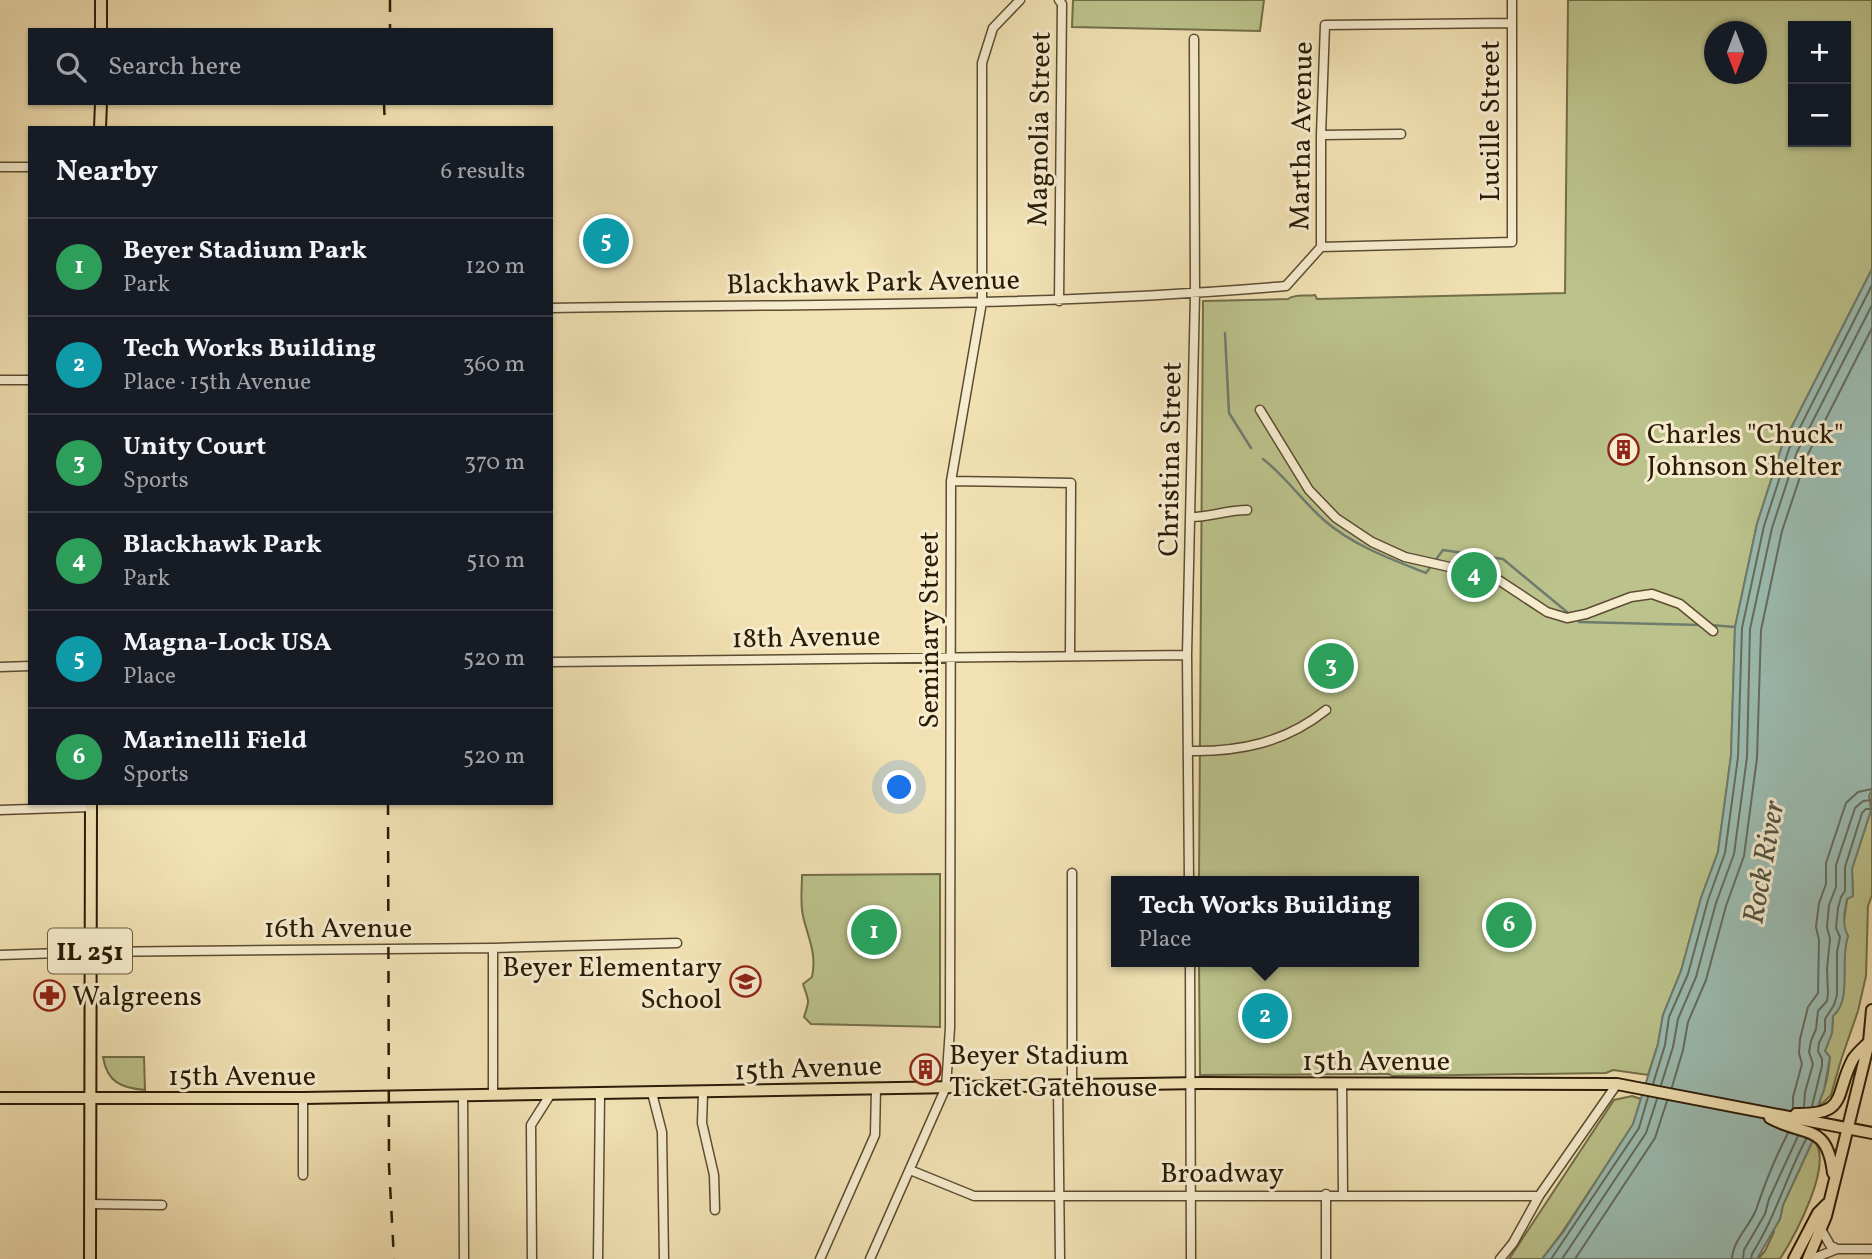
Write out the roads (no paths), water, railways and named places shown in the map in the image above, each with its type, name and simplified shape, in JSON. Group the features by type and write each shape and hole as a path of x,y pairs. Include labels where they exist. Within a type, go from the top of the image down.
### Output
{"main road":[{"path":"101,0 101,28"},
{"path":"100,126 101,105"},
{"name":"IL 251","path":"90,1259 91,805"},
{"path":"1810,1259 1822,1231 1871,1040 1872,1010"},
{"path":"1775,1115 1810,1114 1827,1110 1841,1095 1854,1056 1871,1040"},
{"name":"15th Avenue","path":"0,1098 550,1095 1191,1083 1618,1084 1872,1133"},
{"path":"1759,1111 1781,1124 1812,1132 1821,1140 1831,1158 1833,1185"},
{"path":"1794,1259 1818,1213 1828,1204"}],"street":[{"name":"Seminary Street","path":"870,1259 946,1087 950,1028 951,481 982,302 982,63 993,28 1020,0"},
{"name":"Magnolia Street","path":"1059,0 1062,4 1059,302"},
{"name":"Lucille Street","path":"1321,247 1512,243 1512,0"},
{"name":"Martha Avenue","path":"1321,247 1325,25 1512,23"},
{"name":"Christina Street","path":"1189,876 1188,655 1195,294 1194,39"},
{"path":"1321,135 1401,134"},
{"path":"0,167 28,167"},
{"name":"Blackhawk Park Avenue","path":"553,308 1059,302 1195,294 1286,286 1321,247"},
{"path":"0,380 28,380"},
{"path":"1260,410 1309,490 1336,518 1372,542 1405,557 1494,577 1547,612 1567,618 1586,614 1631,597 1653,594 1680,604 1713,631"},
{"path":"951,481 1071,483 1069,656"},
{"path":"1191,517 1247,510"},
{"name":"18th Avenue","path":"553,662 1188,655"},
{"path":"0,667 28,666"},
{"path":"1188,751 1238,750 1308,725 1326,710"},
{"path":"0,810 91,805"},
{"path":"1072,873 1072,1086"},
{"name":"16th Avenue","path":"0,955 677,943"},
{"path":"492,948 493,1095"},
{"path":"1190,967 1191,1259"},
{"path":"1342,1083 1343,1194"},
{"path":"1500,1259 1513,1243 1539,1196 1618,1084"},
{"path":"1058,1086 1060,1259"},
{"path":"820,1259 875,1135 876,1088"},
{"path":"652,1093 662,1132 664,1259"},
{"path":"703,1093 702,1123 714,1175 715,1210"},
{"path":"598,1259 600,1094"},
{"path":"463,1095 464,1259"},
{"path":"533,1259 531,1125 550,1095"},
{"path":"303,1098 303,1175"},
{"name":"Broadway","path":"910,1170 974,1196 1539,1196"},
{"path":"1326,1194 1326,1259"},
{"path":"90,1204 162,1205"},
{"path":"1822,1231 1830,1245 1837,1249"},
{"path":"1810,1259 1837,1249 1872,1249"}],"water":[{"name":"Rock River","path":"1872,269 1871,810 1852,869 1853,896 1847,899 1844,914 1848,936 1843,1000 1833,1016 1832,1033 1825,1051 1830,1057 1813,1140 1783,1205 1780,1219 1757,1259 1542,1259 1564,1231 1633,1124 1658,1044 1663,1015 1681,971 1701,898 1718,852 1731,756 1735,627 1757,524 1782,446"}],"waterway":[{"path":"1225,333 1229,413 1251,448"},
{"path":"1263,459 1325,521 1360,545 1426,573 1443,550 1503,559 1567,612"},
{"path":"1579,622 1700,625"},
{"path":"1710,625 1735,627"}],"railway":[{"path":"390,0 390,28"},
{"path":"384,105 385,126"},
{"path":"388,805 389,1166 394,1259"}],"place":[{"name":"Magna-Lock USA","path":"606,241"},
{"name":"Charles \"Chuck\" Johnson Shelter","path":"1624,449"},
{"name":"Blackhawk Park","path":"1474,575"},
{"name":"Unity Court","path":"1331,666"},
{"name":"Marinelli Field","path":"1509,925"},
{"name":"Beyer Stadium Park","path":"874,932"},
{"name":"Beyer Elementary School","path":"745,982"},
{"name":"Walgreens","path":"49,995"},
{"name":"Tech Works Building","path":"1265,1016"},
{"name":"Beyer Stadium Ticket Gatehouse","path":"926,1070"}]}
